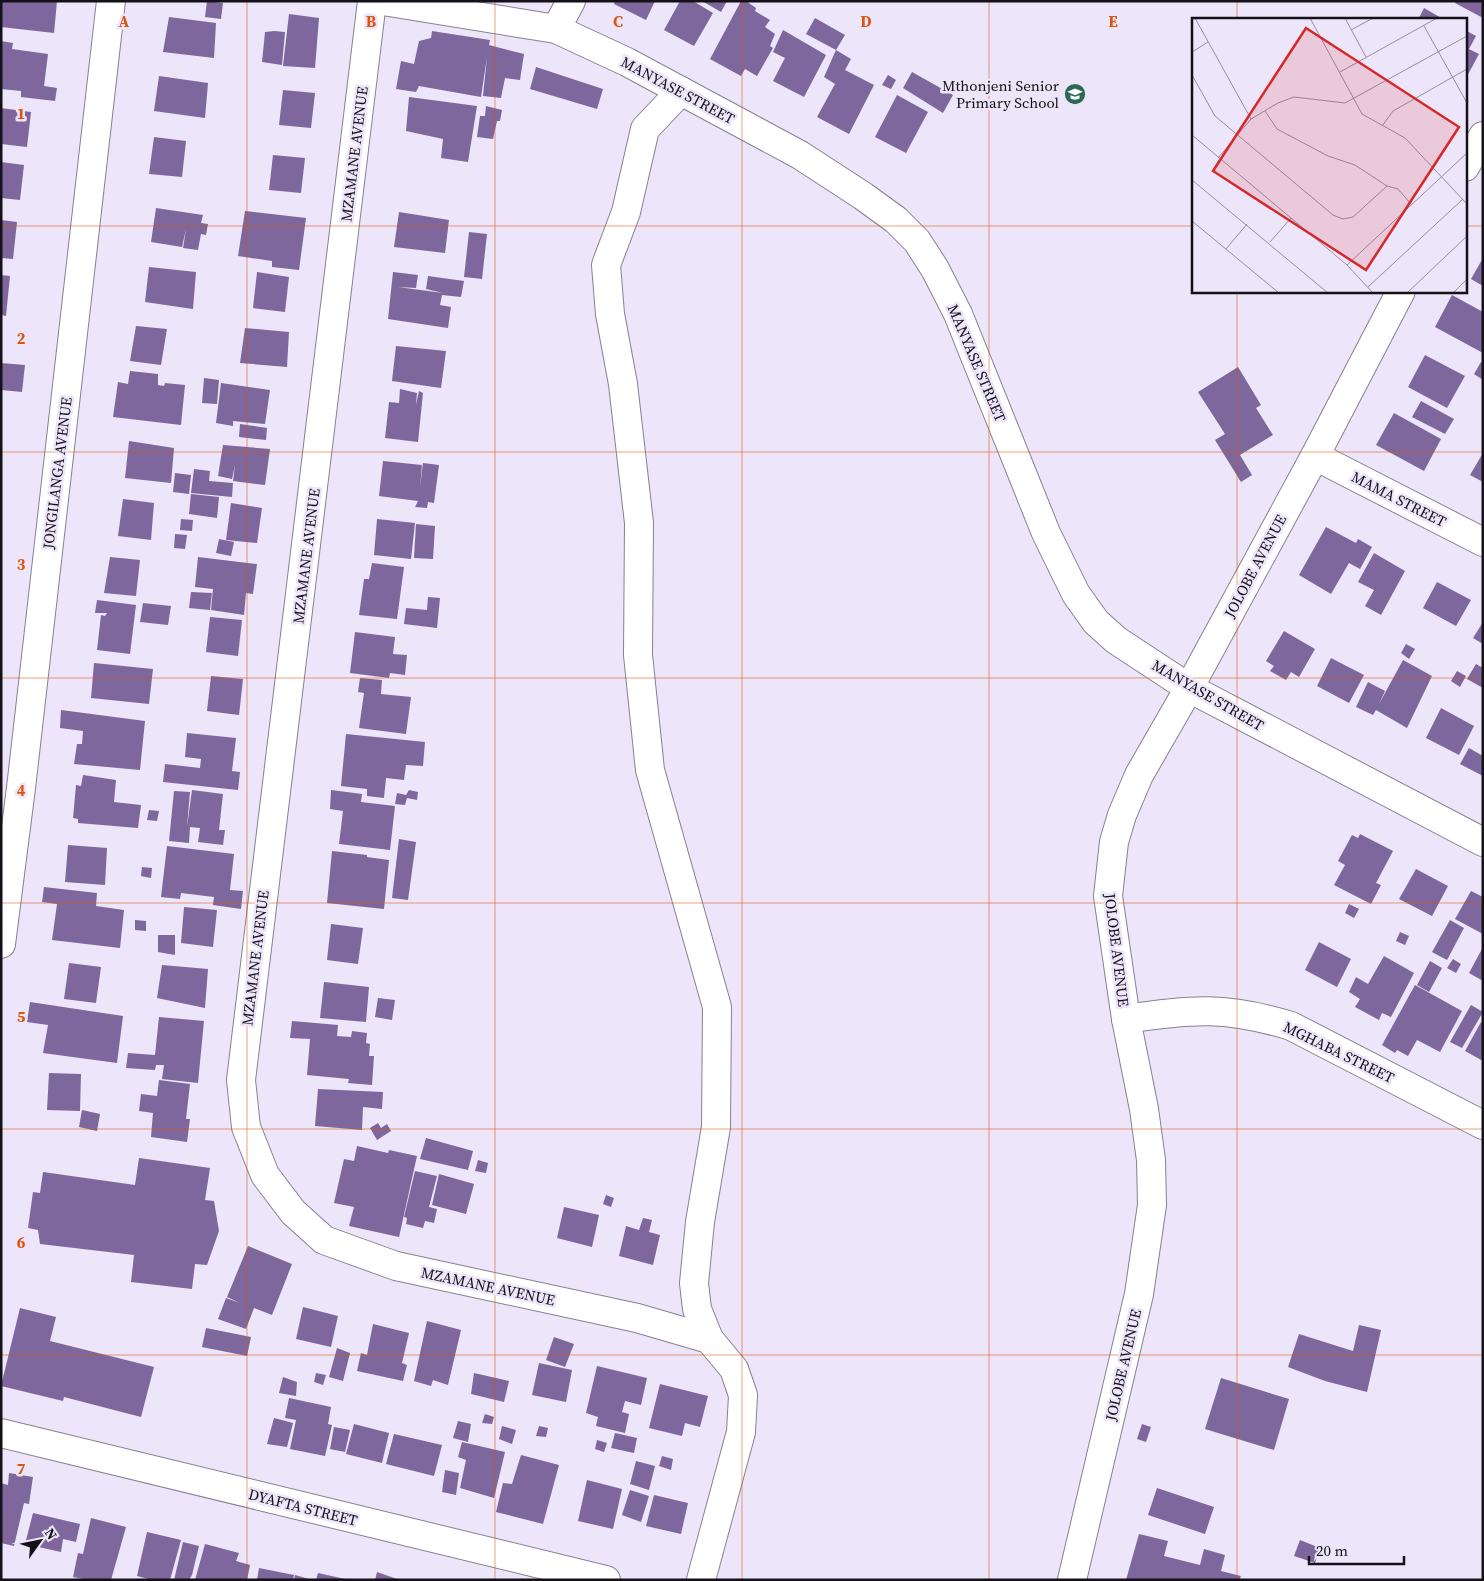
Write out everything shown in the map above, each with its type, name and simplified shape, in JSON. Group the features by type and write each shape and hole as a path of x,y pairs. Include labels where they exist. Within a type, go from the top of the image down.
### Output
{"street":[{"name":"JONGILANGA AVENUE","path":"1,944 11,786 111,1"},
{"name":"MZAMANE AVENUE","path":"372,1 241,1080 246,1127 266,1174 293,1212 324,1240 396,1266 637,1318 709,1339"},
{"name":"MANYASE STREET","path":"383,1 556,29 628,62 800,155 896,220 917,241 935,269 958,314 1046,533 1076,594 1096,622 1116,640 1189,688 1483,842"},
{"path":"556,29 571,1"},
{"path":"681,91 645,129 626,212 606,265 610,314 623,384 638,523 638,654 650,770 717,1007 716,1127 700,1222 694,1283 697,1309 709,1339 734,1369 743,1395 741,1432 701,1580"},
{"path":"1466,165 1483,136"},
{"name":"JOLOBE AVENUE","path":"1072,1580 1139,1294 1152,1205 1149,1143 1126,1019 1108,896 1114,842 1122,815 1139,775 1189,688 1315,456 1400,292"},
{"name":"MAMA STREET","path":"1315,456 1483,542"},
{"name":"MGHABA STREET","path":"1126,1019 1184,1010 1226,1011 1258,1016 1291,1026 1483,1125"},
{"name":"DYAFTA STREET","path":"1,1434 606,1580"}],"building":[{"path":"1,1 57,1 54,33 1,27"},
{"path":"207,1 223,3 221,19 205,17"},
{"path":"615,1 655,1 646,20 614,4"},
{"path":"680,1 693,1 713,13 694,46 664,30"},
{"path":"702,1 727,1 721,12"},
{"path":"741,1 746,1 756,8 755,11 770,20 765,27 775,34 770,46 773,48 757,76 745,69 741,76 710,59"},
{"path":"1456,1 1483,1 1483,18 1455,3"},
{"path":"1424,8 1441,18 1419,18"},
{"path":"289,14 319,18 315,68 283,66"},
{"path":"169,17 216,23 214,58 163,52"},
{"path":"815,18 845,35 836,50 806,34"},
{"path":"783,30 826,55 804,97 773,81 785,58 773,52"},
{"path":"432,31 490,40 489,45 524,54 520,80 505,78 501,98 483,96 487,57 481,97 419,86 416,92 396,89 401,61 414,64 419,41 431,38"},
{"path":"1466,31 1476,36 1469,49 1479,54 1466,78"},
{"path":"265,32 285,32 282,65 262,62"},
{"path":"1,41 13,43 12,49 48,54 44,86 57,88 55,101 21,97 21,91 1,89"},
{"path":"836,50 851,59 845,70 874,85 849,134 817,117 835,84 824,77"},
{"path":"536,67 603,89 597,109 530,89"},
{"path":"912,72 953,95 943,113 903,88"},
{"path":"888,75 896,80 891,89 882,85"},
{"path":"159,76 208,83 205,118 154,111"},
{"path":"283,90 315,93 311,128 279,125"},
{"path":"897,95 928,112 906,153 875,137"},
{"path":"409,97 477,106 468,162 441,158 443,139 406,131"},
{"path":"486,106 502,110 500,121 497,121 493,139 477,137 480,116 485,116"},
{"path":"1,108 31,112 27,147 1,144"},
{"path":"154,137 186,141 182,177 149,174"},
{"path":"273,155 305,158 301,193 269,190"},
{"path":"1,162 24,165 20,200 1,198"},
{"path":"156,208 203,215 201,223 208,224 206,235 201,234 198,250 183,248 186,229 182,247 151,242"},
{"path":"245,211 306,218 299,270 272,267 272,261 238,256"},
{"path":"399,212 449,220 445,253 394,247"},
{"path":"1,220 17,222 13,259 1,258"},
{"path":"469,232 487,234 482,279 464,277"},
{"path":"1483,258 1483,286 1471,279"},
{"path":"149,267 196,272 193,309 145,302"},
{"path":"257,272 289,277 285,312 253,308"},
{"path":"393,272 418,275 416,288 398,287 443,293 426,289 428,276 464,281 461,297 442,295 440,305 451,307 448,328 388,319"},
{"path":"1,275 10,276 6,316 1,315"},
{"path":"1452,295 1483,312 1483,353 1435,327"},
{"path":"136,326 167,329 161,365 130,361"},
{"path":"245,328 289,332 287,367 240,363"},
{"path":"396,346 446,351 441,388 392,381"},
{"path":"1425,355 1465,376 1447,408 1408,387"},
{"path":"1481,362 1483,364 1483,380 1474,374"},
{"path":"1,363 25,365 22,392 1,390"},
{"path":"1238,367 1261,405 1256,408 1273,435 1240,455 1252,475 1241,482 1215,440 1225,434 1198,392"},
{"path":"130,371 158,374 158,385 164,386 165,383 185,385 181,425 113,417 118,382 128,384"},
{"path":"204,378 219,380 217,404 202,403"},
{"path":"221,383 270,390 265,424 233,421 233,426 216,423"},
{"path":"400,389 417,393 416,405 419,391 423,393 418,442 385,438 389,402 399,403"},
{"path":"1421,401 1454,419 1445,434 1412,417"},
{"path":"1394,413 1441,439 1424,471 1376,445"},
{"path":"240,424 267,428 266,440 239,437"},
{"path":"129,441 174,448 171,483 125,478"},
{"path":"223,445 270,449 265,485 233,481 235,465 232,479 218,476"},
{"path":"1483,453 1483,482 1470,475"},
{"path":"383,461 422,465 420,488 423,463 439,465 434,503 428,502 427,508 415,507 418,501 379,496"},
{"path":"194,469 210,471 209,481 233,483 232,497 191,493"},
{"path":"175,473 191,475 189,494 173,492"},
{"path":"191,494 219,497 217,518 189,514"},
{"path":"123,499 154,503 151,540 118,536"},
{"path":"231,503 262,508 257,543 226,540"},
{"path":"181,519 193,520 192,531 180,530"},
{"path":"377,519 415,523 411,559 374,555"},
{"path":"416,524 435,526 433,559 414,558"},
{"path":"1326,527 1356,543 1358,539 1372,547 1360,569 1349,563 1331,594 1299,575"},
{"path":"175,534 187,535 185,549 174,548"},
{"path":"219,539 234,542 231,556 216,553"},
{"path":"1374,553 1405,571 1381,615 1365,606 1374,590 1358,582"},
{"path":"110,557 140,560 136,596 104,593"},
{"path":"198,557 257,564 253,594 246,593 244,615 211,610 213,589 195,587"},
{"path":"372,563 404,567 397,619 359,615 364,579 369,579"},
{"path":"1437,582 1471,600 1456,626 1423,608"},
{"path":"191,592 212,593 210,610 189,608"},
{"path":"428,597 440,598 437,628 404,624 406,608 427,610"},
{"path":"97,600 136,605 130,654 97,650 101,615 105,616 107,613 95,613"},
{"path":"143,603 171,606 168,625 140,622"},
{"path":"210,617 242,620 238,656 206,652"},
{"path":"1483,622 1483,644 1473,638"},
{"path":"1284,631 1315,649 1299,677 1291,672 1286,680 1270,671 1274,666 1266,661"},
{"path":"355,632 395,637 393,654 407,655 405,675 390,673 389,678 350,673"},
{"path":"1406,644 1415,649 1409,659 1401,653"},
{"path":"1331,658 1364,675 1349,703 1317,686"},
{"path":"1403,660 1432,676 1407,728 1376,710 1373,715 1356,707 1368,682 1385,691 1379,704"},
{"path":"94,663 153,669 149,704 91,698"},
{"path":"1476,664 1483,668 1483,688 1467,679"},
{"path":"1457,671 1466,676 1460,687 1451,681"},
{"path":"211,676 243,679 239,715 207,711"},
{"path":"360,678 382,680 381,694 411,697 406,734 359,728 364,693 358,692"},
{"path":"1441,708 1474,726 1459,755 1426,738"},
{"path":"61,710 145,721 140,770 74,764 77,744 82,744 83,731 60,728"},
{"path":"187,733 236,738 232,771 240,772 238,790 163,782 165,764 200,768 201,759 185,757"},
{"path":"346,734 425,742 423,766 406,765 404,780 386,778 384,798 367,796 367,789 341,786"},
{"path":"1469,748 1483,756 1483,776 1460,764"},
{"path":"83,775 116,780 114,802 141,805 138,828 78,823 78,819 73,818 76,785 81,786"},
{"path":"192,790 223,794 219,830 225,830 223,845 198,842 200,828 190,827 189,843 169,841 174,791 190,792 187,827"},
{"path":"331,790 362,794 361,802 395,806 390,850 339,844 343,811 330,809"},
{"path":"409,790 418,792 417,800 407,798 405,805 395,804 397,793 406,795"},
{"path":"149,810 159,811 157,821 147,820"},
{"path":"1360,834 1393,851 1376,883 1381,885 1371,904 1334,885 1345,865 1338,861 1352,835 1358,838"},
{"path":"399,839 416,842 408,900 392,898"},
{"path":"68,845 107,848 105,885 65,882"},
{"path":"167,846 234,854 230,890 243,891 241,909 213,905 214,897 181,893 180,899 161,897"},
{"path":"332,851 367,855 367,857 389,860 384,909 327,903"},
{"path":"142,867 152,868 151,878 141,876"},
{"path":"1416,869 1448,886 1432,916 1399,899"},
{"path":"44,887 97,893 96,906 124,910 120,948 52,940 57,904 42,902"},
{"path":"1471,891 1483,897 1483,934 1455,919"},
{"path":"1349,904 1359,909 1354,918 1345,913"},
{"path":"184,907 217,910 213,947 181,943"},
{"path":"135,920 146,921 146,931 135,930"},
{"path":"1450,920 1464,928 1447,960 1432,952"},
{"path":"331,924 363,928 358,964 327,960"},
{"path":"1400,932 1409,936 1405,945 1396,941"},
{"path":"158,935 175,935 175,955 158,952"},
{"path":"1319,942 1351,959 1337,987 1305,970"},
{"path":"1483,947 1483,981 1469,973"},
{"path":"1384,956 1414,973 1391,1017 1382,1013 1379,1020 1355,1007 1360,999 1349,992 1356,977 1368,984"},
{"path":"1453,959 1461,964 1456,973 1447,968"},
{"path":"1430,961 1442,968 1429,992 1417,985"},
{"path":"69,963 101,967 96,1003 64,999"},
{"path":"162,965 208,969 205,1008 157,998"},
{"path":"324,982 369,987 366,1022 320,1018"},
{"path":"1415,985 1462,1011 1440,1052 1417,1040 1408,1056 1397,1050 1395,1053 1382,1045"},
{"path":"378,998 395,1000 392,1020 375,1017"},
{"path":"30,1002 123,1016 117,1063 43,1053 48,1025 27,1022"},
{"path":"1471,1005 1483,1012 1462,1048 1450,1042"},
{"path":"159,1017 204,1021 198,1083 162,1079 164,1065 156,1065 155,1070 126,1068 128,1053 155,1055"},
{"path":"292,1021 338,1025 337,1036 351,1037 352,1031 367,1033 366,1043 370,1044 369,1056 374,1056 372,1085 348,1083 349,1079 307,1075 310,1039 290,1038"},
{"path":"1481,1022 1483,1023 1483,1061 1465,1051"},
{"path":"49,1073 81,1074 80,1111 47,1110"},
{"path":"159,1080 190,1084 186,1119 190,1119 187,1142 151,1137 153,1113 139,1111 141,1094 157,1096"},
{"path":"318,1089 383,1092 382,1109 363,1107 362,1130 315,1126"},
{"path":"82,1110 100,1114 97,1131 79,1127"},
{"path":"378,1123 381,1128 387,1124 391,1131 377,1140 370,1128"},
{"path":"426,1138 473,1151 468,1170 420,1159"},
{"path":"357,1146 388,1153 389,1150 417,1156 399,1237 349,1226 354,1207 334,1203 344,1159 354,1161"},
{"path":"139,1158 210,1168 205,1200 214,1201 219,1231 207,1265 195,1264 192,1289 131,1282 134,1255 40,1244 38,1230 28,1228 33,1192 40,1193 43,1172 135,1185"},
{"path":"478,1160 488,1163 486,1173 475,1171"},
{"path":"415,1171 437,1176 429,1207 437,1209 434,1223 425,1221 423,1228 406,1224 407,1218 404,1217"},
{"path":"439,1174 474,1184 466,1214 432,1205"},
{"path":"606,1195 614,1198 611,1207 603,1204"},
{"path":"564,1207 599,1215 592,1247 557,1238"},
{"path":"643,1218 652,1220 649,1232 660,1235 653,1265 619,1256 626,1226 639,1230"},
{"path":"248,1246 292,1264 272,1315 254,1308 246,1329 218,1319 226,1298 240,1303 227,1297"},
{"path":"303,1307 338,1316 331,1347 296,1339"},
{"path":"20,1308 56,1317 50,1341 154,1367 141,1417 64,1397 63,1401 1,1386"},
{"path":"427,1321 461,1330 448,1385 433,1380 431,1386 414,1381"},
{"path":"373,1324 409,1333 402,1363 407,1365 403,1381 357,1371 361,1353 367,1355"},
{"path":"1359,1325 1381,1330 1367,1392 1325,1381 1288,1367 1299,1334 1353,1351"},
{"path":"206,1328 251,1337 247,1356 202,1347"},
{"path":"554,1337 574,1344 565,1367 546,1360"},
{"path":"337,1348 350,1353 343,1381 329,1377"},
{"path":"539,1363 572,1370 566,1402 532,1395"},
{"path":"597,1366 647,1378 641,1405 625,1401 622,1412 629,1414 625,1433 596,1426 598,1417 586,1413"},
{"path":"316,1373 326,1375 323,1385 314,1382"},
{"path":"474,1373 509,1381 504,1402 471,1394"},
{"path":"283,1377 297,1382 296,1396 279,1393"},
{"path":"1221,1378 1289,1399 1274,1450 1205,1429"},
{"path":"660,1384 708,1396 700,1427 685,1423 682,1436 649,1428"},
{"path":"289,1398 331,1407 328,1424 332,1425 325,1456 290,1449 296,1420 285,1418"},
{"path":"485,1414 494,1417 492,1424 482,1423"},
{"path":"274,1418 293,1423 287,1447 267,1444"},
{"path":"458,1421 471,1424 468,1442 453,1438"},
{"path":"354,1424 389,1433 382,1463 346,1454"},
{"path":"1142,1424 1151,1427 1146,1442 1137,1439"},
{"path":"502,1426 516,1430 512,1444 499,1439"},
{"path":"539,1426 548,1428 546,1437 536,1436"},
{"path":"334,1427 350,1430 345,1452 330,1449"},
{"path":"615,1433 637,1438 634,1453 611,1448"},
{"path":"394,1434 442,1445 434,1476 386,1464"},
{"path":"597,1440 607,1443 604,1452 595,1449"},
{"path":"462,1442 505,1452 494,1498 460,1488 466,1460 458,1457"},
{"path":"521,1455 559,1465 543,1524 496,1512 503,1483 512,1484"},
{"path":"662,1456 673,1459 671,1470 659,1466"},
{"path":"636,1461 655,1466 649,1490 630,1484"},
{"path":"445,1470 459,1473 456,1495 442,1492"},
{"path":"9,1473 33,1477 29,1504 24,1503 14,1546 1,1543 1,1483 8,1485"},
{"path":"587,1480 622,1489 613,1529 578,1521"},
{"path":"1157,1488 1214,1507 1205,1534 1148,1515"},
{"path":"630,1490 649,1496 641,1522 622,1515"},
{"path":"654,1495 688,1503 681,1534 646,1526"},
{"path":"33,1513 80,1524 76,1542 63,1539 61,1552 25,1544"},
{"path":"91,1518 126,1527 111,1580 88,1580 73,1577 78,1553 83,1554"},
{"path":"147,1532 181,1540 170,1580 152,1580 137,1576"},
{"path":"1139,1534 1168,1541 1164,1556 1200,1565 1204,1549 1225,1555 1221,1571 1241,1576 1239,1580 1126,1580"},
{"path":"1300,1540 1320,1548 1315,1563 1294,1556"},
{"path":"183,1542 199,1546 189,1580 174,1580"},
{"path":"205,1544 239,1553 236,1561 250,1565 247,1580 195,1580"},
{"path":"259,1568 294,1575 293,1580 257,1580"},
{"path":"377,1572 397,1579 397,1580 375,1580"},
{"path":"318,1573 345,1579 345,1580 316,1580"},
{"path":"295,1575 309,1579 309,1580 294,1580"}],"place":[{"name":"Mthonjeni Senior Primary School","path":"1075,94"}]}
